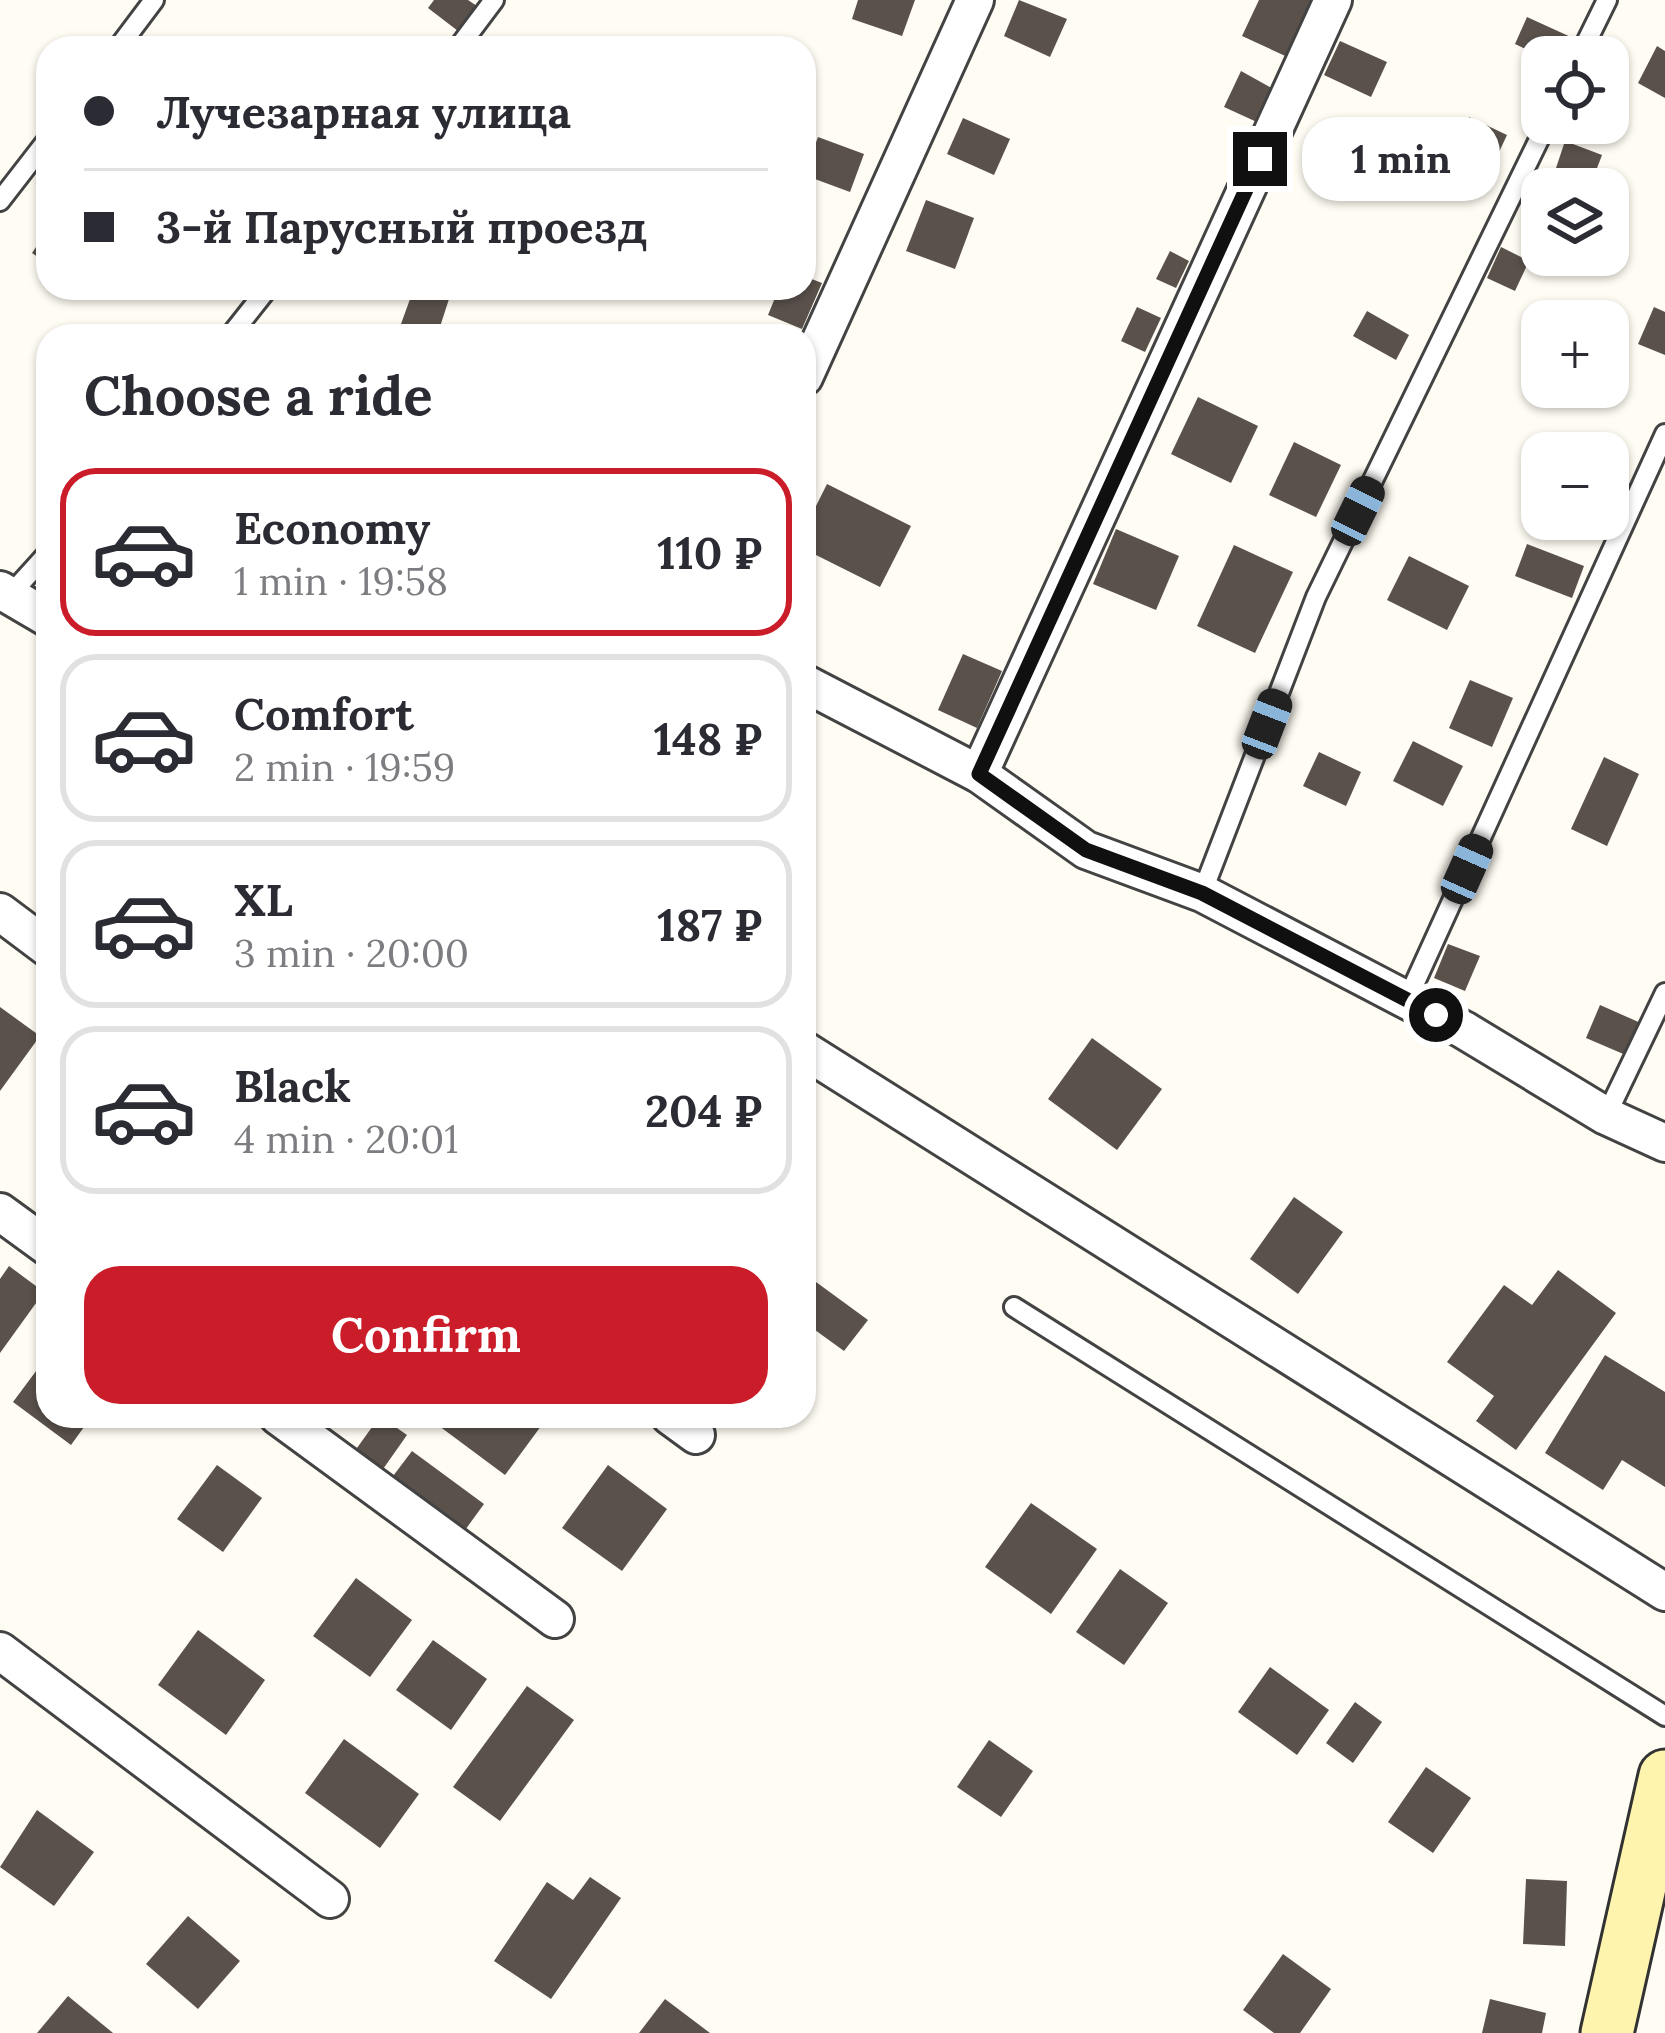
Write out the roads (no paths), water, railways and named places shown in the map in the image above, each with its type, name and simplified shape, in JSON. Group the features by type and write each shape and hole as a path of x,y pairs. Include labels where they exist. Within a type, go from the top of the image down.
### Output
{"street":[{"path":"816,351 975,0"},
{"path":"979,774 1333,0"},
{"path":"4,593 36,611"},
{"path":"816,689 979,774 1086,850 1202,893 1407,1000 1606,1116 1665,1143"},
{"path":"0,912 36,939"},
{"path":"816,1058 1665,1592"},
{"path":"0,1212 36,1238"},
{"path":"294,1428 555,1619"},
{"path":"0,1651 330,1899"},
{"path":"1606,2033 1665,1776"}],"lane":[{"path":"127,36 154,0"},
{"path":"467,36 494,0"},
{"path":"1589,36 1607,0"},
{"path":"1202,893 1316,597 1537,144"},
{"path":"0,201 36,154"},
{"path":"240,324 258,300"},
{"path":"1407,1000 1665,434"},
{"path":"4,593 36,564"},
{"path":"1606,1116 1665,993"},
{"path":"1014,1307 1665,1716"}]}
